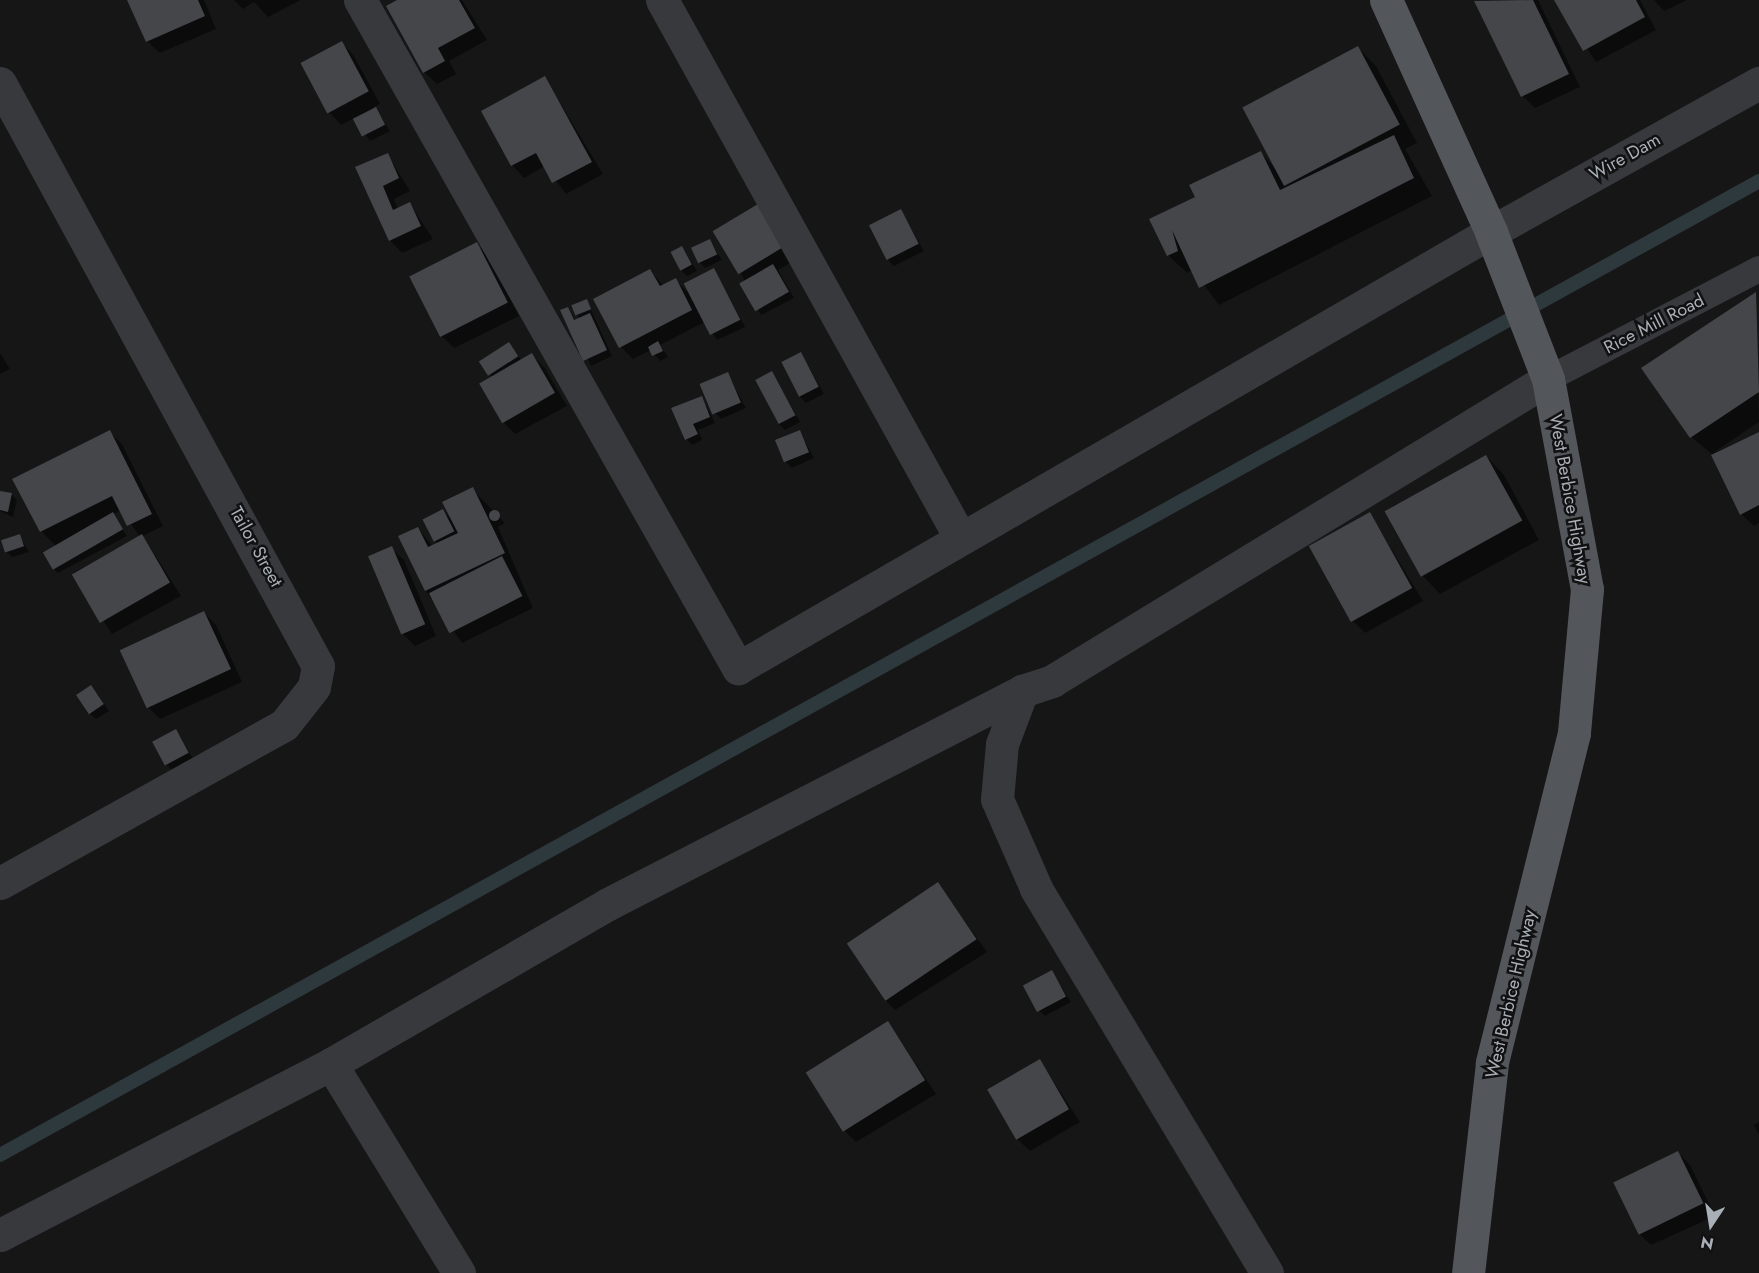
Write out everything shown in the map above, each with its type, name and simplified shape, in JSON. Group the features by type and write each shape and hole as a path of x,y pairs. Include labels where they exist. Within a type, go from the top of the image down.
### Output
{"main road":[{"name":"West Berbice Highway","path":"1386,0 1491,232 1548,379 1587,589 1574,733 1492,1063 1468,1273"}],"street":[{"name":"Wire Dam","path":"360,0 738,668 1491,232 1759,83"},
{"path":"662,0 961,539"},
{"name":"Tailor Street","path":"0,83 318,666 314,687 284,725 0,883"},
{"path":"0,1235 331,1064 608,904 1023,690 1052,681 1548,379"},
{"path":"1023,690 1002,744 997,799 1036,888 1267,1273"},
{"path":"331,1064 459,1273"}],"lane":[{"name":"Rice Mill Road","path":"1548,379 1759,269"}],"building":[{"path":"127,0 198,0 205,16 146,42"},
{"path":"397,0 459,0 475,28 438,48 445,61 423,73 386,6"},
{"path":"1533,0 1569,74 1521,97 1474,1"},
{"path":"1554,0 1636,0 1645,17 1583,51"},
{"path":"342,41 369,91 327,113 301,63"},
{"path":"1358,46 1400,125 1284,186 1242,108"},
{"path":"545,76 592,162 552,183 536,153 511,166 481,111"},
{"path":"376,107 385,125 362,137 353,119"},
{"path":"1394,135 1414,178 1199,288 1172,230 1178,251 1167,256 1149,219 1195,197 1189,185 1261,151 1280,190"},
{"path":"388,153 399,178 383,186 393,210 410,202 421,226 389,241 355,167"},
{"path":"758,204 784,247 738,274 713,231"},
{"path":"901,209 919,244 887,260 869,225"},
{"path":"710,239 717,254 698,263 691,248"},
{"path":"477,242 508,303 440,337 409,277"},
{"path":"682,246 692,265 680,271 671,252"},
{"path":"773,264 789,292 755,311 739,284"},
{"path":"714,268 740,320 710,335 684,283"},
{"path":"650,269 660,286 676,278 692,310 619,348 593,299"},
{"path":"1756,292 1759,392 1690,438 1641,368"},
{"path":"587,299 591,309 575,316 571,305"},
{"path":"568,307 574,320 590,313 607,350 583,361 560,310"},
{"path":"658,341 663,351 652,356 648,347"},
{"path":"509,342 518,356 488,376 479,362"},
{"path":"801,352 819,387 799,397 781,362"},
{"path":"532,353 555,393 502,423 479,384"},
{"path":"772,371 795,415 779,424 755,380"},
{"path":"728,372 741,402 712,414 699,384"},
{"path":"702,396 710,417 693,424 698,434 685,440 671,408"},
{"path":"110,430 152,514 127,526 112,496 40,532 12,479"},
{"path":"800,430 809,452 784,462 775,440"},
{"path":"1759,432 1759,505 1740,515 1711,455"},
{"path":"1486,455 1522,521 1421,577 1385,511"},
{"path":"473,487 505,553 425,591 398,536 418,527 428,547 458,533 442,502"},
{"path":"0,491 12,493 8,512 0,510"},
{"path":"443,509 454,531 434,542 423,519"},
{"path":"494,509 500,515 494,521 488,515"},
{"path":"113,512 123,529 53,570 43,552"},
{"path":"1370,512 1412,588 1351,622 1309,546"},
{"path":"20,534 24,546 5,553 1,540"},
{"path":"142,534 170,582 100,623 72,574"},
{"path":"392,546 425,624 401,634 368,556"},
{"path":"502,556 522,596 449,633 429,593"},
{"path":"204,611 231,669 147,708 120,650"},
{"path":"91,685 104,704 89,714 76,695"},
{"path":"176,729 189,753 165,766 152,742"},
{"path":"938,882 977,939 885,1001 847,944"},
{"path":"1052,970 1066,996 1037,1012 1023,985"},
{"path":"888,1021 925,1080 843,1132 806,1072"},
{"path":"1040,1059 1069,1109 1016,1140 987,1090"},
{"path":"1678,1151 1703,1203 1639,1235 1613,1183"}],"waterway":[{"path":"0,1155 1759,181"}]}
